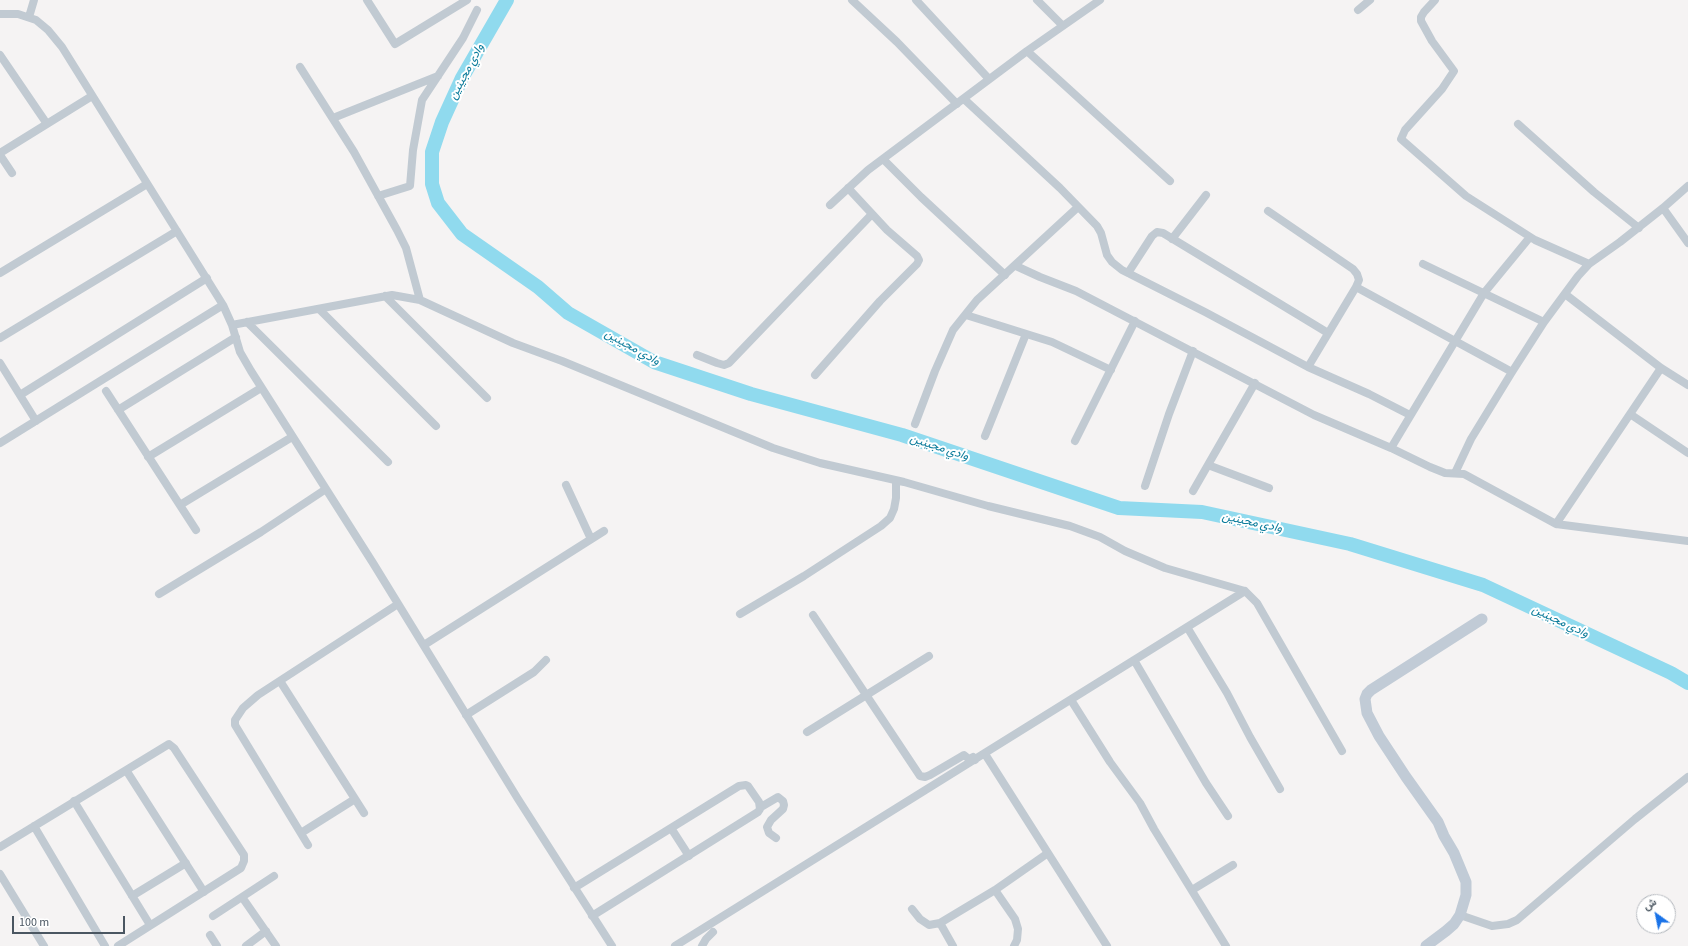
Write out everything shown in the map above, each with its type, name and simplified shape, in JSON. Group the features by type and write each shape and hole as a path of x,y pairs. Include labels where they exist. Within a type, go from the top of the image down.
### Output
{"street":[{"path":"29,17 34,0"},
{"path":"367,0 395,44 466,0"},
{"path":"852,0 960,102 1015,146 1078,207 1101,233 1107,254 1112,262 1128,273 1308,367 1369,394 1410,415"},
{"path":"916,0 988,80"},
{"path":"1037,0 1063,26"},
{"path":"830,205 868,170 1098,0"},
{"path":"1358,10 1370,0"},
{"path":"1434,0 1424,12 1421,17 1421,21 1432,41 1454,71 1442,89 1405,130 1401,139 1466,196 1530,237 1589,264"},
{"path":"378,196 408,187 411,183 413,150 422,100 463,38 477,10"},
{"path":"0,14 18,14 29,17 42,25 55,37 223,305 232,325 244,360 261,388 424,645 574,888 612,946"},
{"path":"1027,51 1170,181"},
{"path":"0,55 47,124"},
{"path":"300,67 333,118 406,248 420,300"},
{"path":"333,118 439,76"},
{"path":"12,173 0,154 92,96"},
{"path":"1518,124 1594,192 1639,228"},
{"path":"883,159 921,197 1005,275"},
{"path":"0,273 147,184"},
{"path":"1455,473 1471,439 1544,322 1589,264 1639,228 1688,186"},
{"path":"815,375 919,260 917,256 887,230 848,188"},
{"path":"1172,239 1206,195"},
{"path":"915,424 935,371 953,330 977,300 1016,266 1078,207"},
{"path":"1663,208 1688,243"},
{"path":"1268,210 1354,269 1359,280 1308,367"},
{"path":"697,355 717,364 724,365 729,363 872,214"},
{"path":"0,338 177,231"},
{"path":"1128,273 1152,236 1157,232 1162,233 1328,333"},
{"path":"1391,448 1484,293 1530,237"},
{"path":"1423,264 1544,322"},
{"path":"1016,266 1040,277 1076,290 1314,415 1445,473 1464,474 1556,524 1688,541"},
{"path":"20,395 207,278"},
{"path":"1356,287 1512,372"},
{"path":"1565,294 1661,368 1688,385"},
{"path":"232,325 319,310 392,295 420,300 513,342 774,448 820,463 896,481 1040,520 1070,526 1100,537 1125,551 1165,568 1245,591 1256,603 1342,751"},
{"path":"385,296 487,398"},
{"path":"0,443 223,305"},
{"path":"319,310 436,426"},
{"path":"966,315 1052,342 1111,370"},
{"path":"1075,441 1135,321"},
{"path":"247,322 388,462"},
{"path":"985,436 1026,334"},
{"path":"118,410 236,337"},
{"path":"1145,486 1169,414 1193,351"},
{"path":"0,363 36,421"},
{"path":"1556,524 1661,368"},
{"path":"1193,491 1255,383"},
{"path":"148,457 261,388"},
{"path":"106,391 196,530"},
{"path":"1630,414 1688,453"},
{"path":"180,505 292,437"},
{"path":"1208,465 1270,488"},
{"path":"740,614 804,576 881,526 890,518 894,509 896,498 896,481"},
{"path":"566,485 591,539"},
{"path":"159,594 261,532 326,489"},
{"path":"424,645 604,530"},
{"path":"675,946 1245,591"},
{"path":"308,845 235,723 238,714 248,703 280,681 398,604"},
{"path":"812,615 920,776 925,777 930,775 964,755 969,759 973,757 975,760"},
{"path":"1426,946 1446,932 1454,924 1464,906 1467,888 1462,868 1438,822 1379,736 1367,713 1365,699 1371,690 1482,619"},
{"path":"1187,627 1227,693 1280,789"},
{"path":"807,732 929,656"},
{"path":"466,715 534,672 546,660"},
{"path":"1134,660 1200,772 1228,816"},
{"path":"280,681 364,813"},
{"path":"1071,700 1110,762 1140,803 1154,829 1226,946"},
{"path":"0,847 169,744 174,748 244,855 244,861 241,868 118,946"},
{"path":"985,754 1107,946"},
{"path":"126,770 204,892"},
{"path":"1460,915 1492,926 1508,924 1517,920 1635,819 1688,777"},
{"path":"574,888 742,785 748,786 761,807"},
{"path":"592,916 758,812 761,807 778,797 783,801 783,809 771,820 767,827 769,834 776,838"},
{"path":"301,833 355,799"},
{"path":"74,801 150,925"},
{"path":"34,826 105,946"},
{"path":"671,828 689,856"},
{"path":"912,909 920,919 929,925 940,924 995,890 1048,853"},
{"path":"132,896 186,863"},
{"path":"1192,890 1232,865"},
{"path":"0,874 44,946"},
{"path":"213,916 274,876"},
{"path":"995,890 1015,919 1018,929 1017,940 1014,946"},
{"path":"242,897 276,946"},
{"path":"940,924 953,946"},
{"path":"246,946 266,931"},
{"path":"702,946 713,932"},
{"path":"210,935 217,946"}],"waterway":[{"name":"وادي مجينين","path":"507,0 462,78 442,122 432,152 432,184 438,203 462,234 538,287 568,313 654,362 751,394 902,435 1119,508 1202,512 1350,544 1483,585 1671,673 1688,683"}]}
